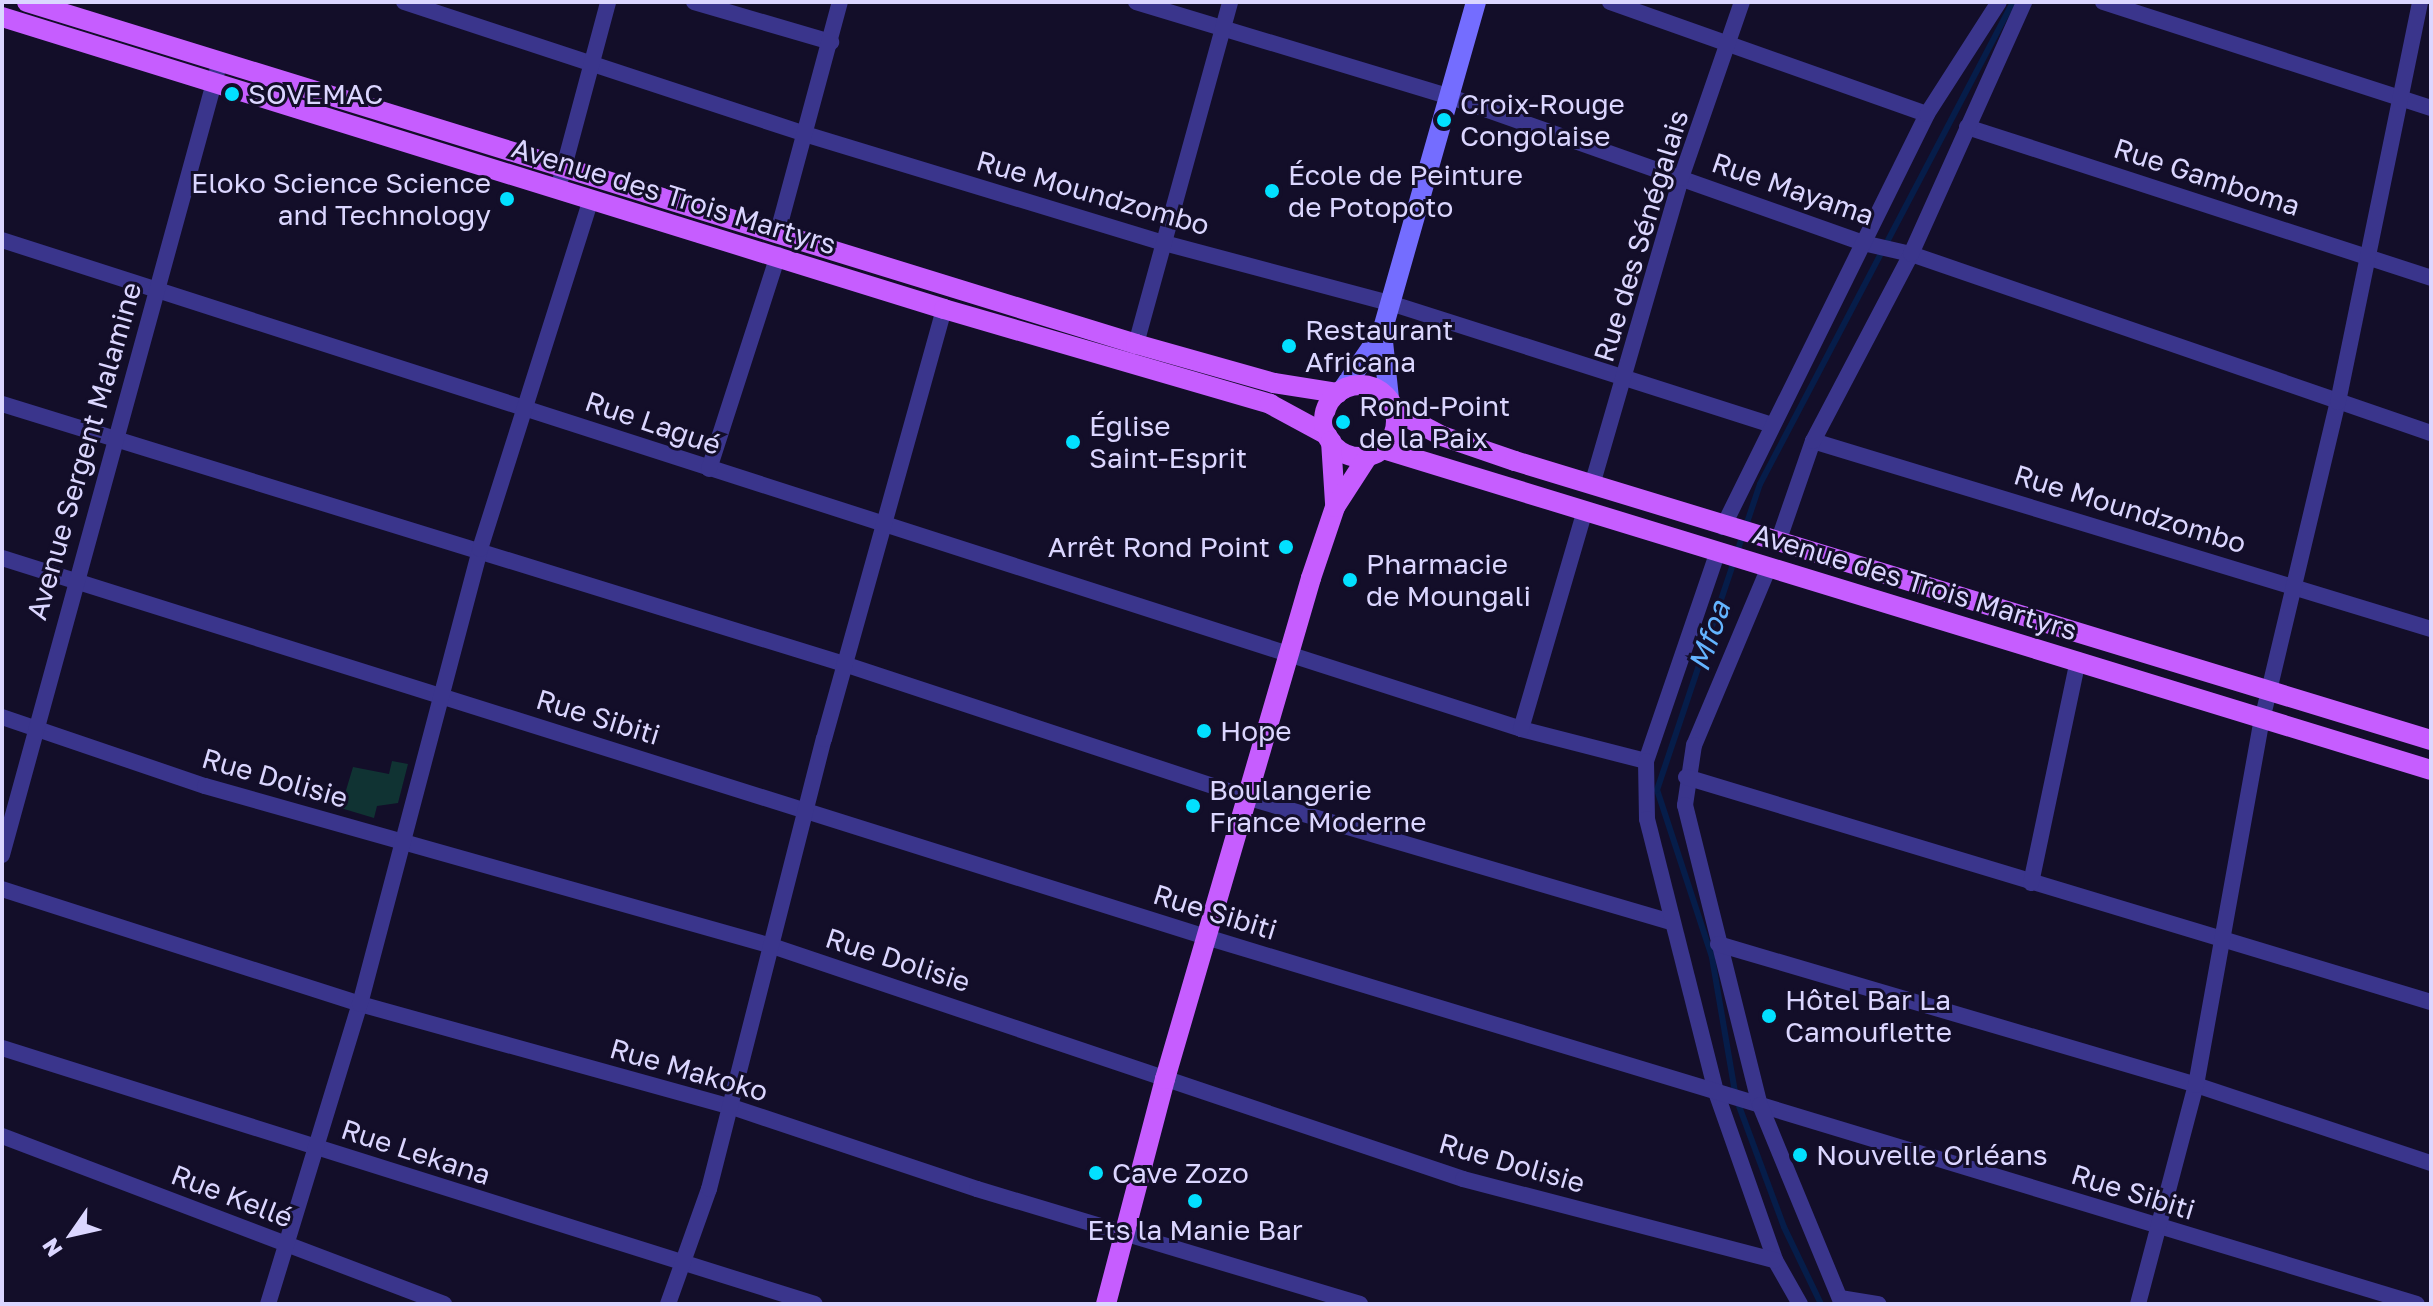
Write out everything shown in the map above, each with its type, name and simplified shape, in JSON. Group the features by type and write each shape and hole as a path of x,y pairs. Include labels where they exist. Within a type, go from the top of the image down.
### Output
{"main road":[{"name":"Avenue des Trois Martyrs","path":"27,2 565,168 944,309 1270,404 1329,438"},
{"path":"1335,507 1325,412 1382,332 1476,2"},
{"name":"Avenue des Trois Martyrs","path":"2,17 557,191 778,245 1274,383 1341,391"},
{"path":"1106,1304 1165,1079 1246,797 1335,507 1396,425 1382,332"},
{"path":"1341,391 1368,386 1392,405"},
{"name":"Avenue des Trois Martyrs","path":"1392,405 1442,436 1592,485 2431,740"},
{"path":"1329,438 1350,455 1376,452"},
{"name":"Avenue des Trois Martyrs","path":"1376,452 1585,510 2431,770"}],"street":[{"name":"Rue Moundzombo","path":"404,2 808,135 1164,243 1390,303 1770,424"},
{"path":"557,191 608,2"},
{"path":"694,2 831,42"},
{"path":"709,469 778,245 840,2"},
{"name":"Rue Mayama","path":"1136,2 1448,96 1863,243 1911,254 2431,433"},
{"path":"1136,344 1230,2"},
{"path":"1610,2 1730,40 1927,114"},
{"name":"Rue des Sénégalais","path":"1592,485 1625,380 1681,178 1742,2"},
{"path":"1732,529 1770,424 1927,114 1999,2"},
{"path":"1773,541 1813,441 1911,254 2024,2"},
{"path":"2103,2 2431,108"},
{"path":"2138,1304 2196,1085 2220,938 2262,720 2338,402 2420,2"},
{"name":"Avenue Sergent Malamine","path":"2,855 74,580 220,61"},
{"name":"Rue Gamboma","path":"1967,127 2431,278"},
{"path":"268,1304 360,1004 480,549 591,200"},
{"name":"Rue Lagué","path":"2,240 1521,729 1646,761"},
{"path":"668,1304 680,1263 709,1189 732,1107 844,664 944,309"},
{"path":"2,404 480,549 844,664 1246,797 1670,922"},
{"name":"Rue Moundzombo","path":"1813,441 2295,585 2431,629"},
{"path":"1521,729 1585,510"},
{"path":"1726,553 1646,761 1647,819 1670,922 1719,1094 1775,1260 1800,1304"},
{"name":"Rue Sibiti","path":"2,558 1206,937 2417,1304"},
{"path":"1764,565 1694,745 1686,777 1685,805 1760,1105 1841,1301 1879,1304"},
{"path":"2031,883 2078,660"},
{"name":"Rue Dolisie","path":"2,717 205,786 772,946 1463,1179 1775,1260"},
{"path":"1686,777 2431,1002"},
{"name":"Rue Makoko","path":"2,889 360,1004 732,1107 1126,1235 1360,1304"},
{"path":"1718,944 2196,1085 2431,1163"},
{"name":"Rue Lekana","path":"2,1048 815,1304"},
{"name":"Rue Kellé","path":"2,1136 444,1304"}],"green space":[{"path":"392,761 408,764 398,803 377,806 374,818 334,806 344,797 353,767 389,774"}],"waterway":[{"name":"Mfoa","path":"1821,1304 1784,1227 1736,1098 1712,957 1657,790 1760,484 2013,2"}],"place":[{"name":"SOVEMAC","path":"232,94"},
{"name":"Croix-Rouge Congolaise","path":"1444,120"},
{"name":"École de Peinture de Potopoto","path":"1272,191"},
{"name":"Eloko Science Science and Technology","path":"507,199"},
{"name":"Restaurant Africana","path":"1289,346"},
{"name":"Rond-Point de la Paix","path":"1343,422"},
{"name":"Église Saint-Esprit","path":"1073,442"},
{"name":"Arrêt Rond Point","path":"1286,547"},
{"name":"Pharmacie de Moungali","path":"1350,580"},
{"name":"Hope","path":"1204,731"},
{"name":"Boulangerie France Moderne","path":"1193,806"},
{"name":"Hôtel Bar La Camouflette","path":"1769,1016"},
{"name":"Nouvelle Orléans","path":"1800,1155"},
{"name":"Cave Zozo","path":"1096,1173"},
{"name":"Ets la Manie Bar","path":"1195,1201"}]}
